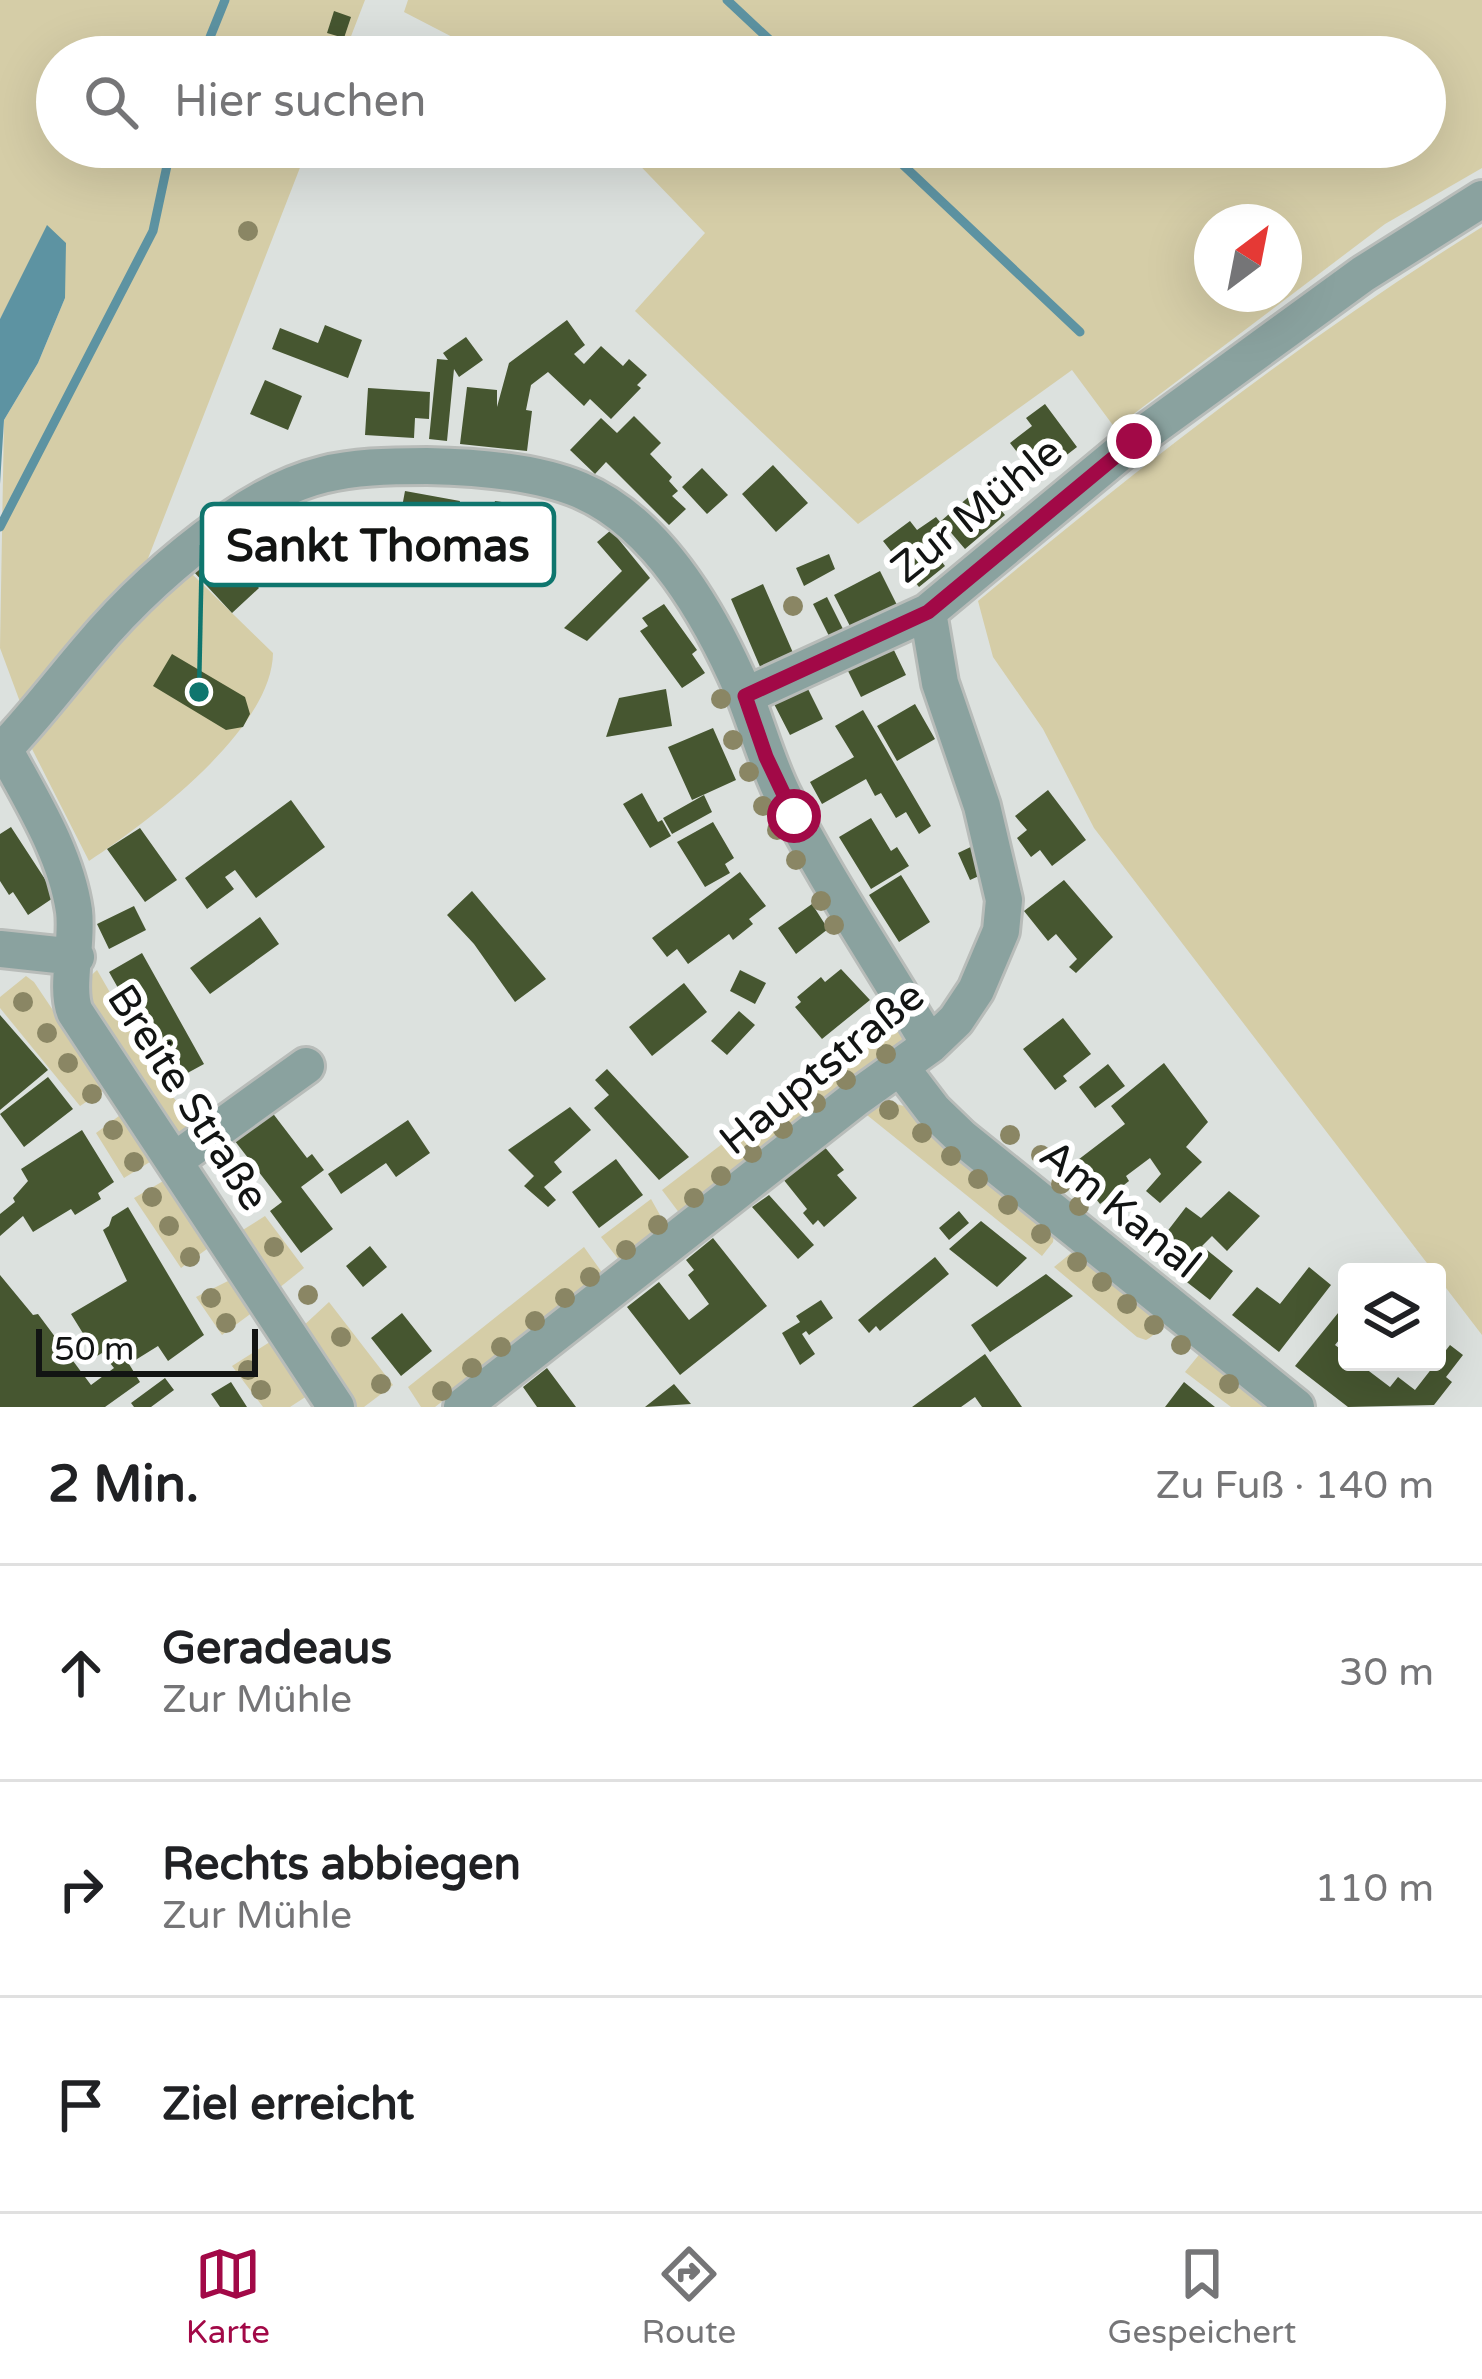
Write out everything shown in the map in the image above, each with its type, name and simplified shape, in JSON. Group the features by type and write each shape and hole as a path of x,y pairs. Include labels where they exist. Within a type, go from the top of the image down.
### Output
{"street":[{"name":"Zur Mühle","path":"745,696 928,612 1134,441 1363,274 1482,199"},
{"path":"4,740 98,638 179,561 241,513 308,477 380,466 464,468 563,484 608,505 672,569 712,630 745,696 784,797 931,1045"},
{"name":"Hauptstraße","path":"462,1407 856,1098 931,1045 976,990 996,945 1004,908 982,806 940,683 928,612"},
{"name":"Breite Straße","path":"4,740 64,872 73,905 76,957 70,989 75,1012 336,1407"},
{"path":"0,949 76,957"},
{"path":"174,1161 306,1066"},
{"name":"Am Kanal","path":"901,1068 933,1110 961,1136 1297,1407"}],"shaded area":[{"path":"0,0 365,0 351,36 36,36 36,168 300,168 140,579 23,710 0,648 4,420 38,363 65,298 15,291 0,319"},
{"path":"408,0 1482,0 1482,168 1385,224 1302,287 1302,204 1194,204 1194,312 1269,312 1115,428 1072,370 858,524 635,311 705,233 642,168 1446,168 1446,36 450,36 404,12"},
{"path":"1482,227 1482,1335 1446,1288 1446,1263 1427,1263 1094,828 1043,729 993,657 978,601 1224,405"},
{"path":"191,573 273,653 267,682 252,712 203,771 89,861 32,749 124,630"},
{"path":"97,970 163,1084 202,1134 179,1149 85,1008 84,982"},
{"path":"26,976 106,1089 80,1106 0,1008 0,997"},
{"path":"896,1011 908,1028 906,1044 680,1214 662,1190"},
{"path":"868,1102 912,1108 1054,1233 1042,1256 862,1111"},
{"path":"123,1113 153,1160 124,1178 96,1133"},
{"path":"165,1180 211,1246 181,1268 134,1198"},
{"path":"651,1199 665,1224 619,1260 601,1237"},
{"path":"265,1216 304,1268 279,1288 238,1233"},
{"path":"584,1247 601,1271 599,1279 435,1407 421,1407 408,1387"},
{"path":"1076,1249 1159,1316 1152,1336 1137,1337 1054,1267"},
{"path":"232,1279 253,1312 222,1335 196,1297"},
{"path":"329,1302 393,1385 364,1407 352,1407 301,1328"},
{"path":"273,1340 310,1394 290,1407 263,1407 232,1366"},
{"path":"1202,1351 1277,1407 1231,1407 1185,1372"}],"water":[{"path":"47,225 66,243 65,298 38,363 4,420 0,484 0,319"}],"building":[{"path":"334,11 351,17 345,36 327,33"},
{"path":"567,320 585,345 574,354 584,364 601,346 623,366 629,359 647,375 637,385 641,388 611,419 590,399 584,406 548,372 531,385 527,451 460,444 467,387 497,390 497,407 509,363"},
{"path":"325,325 362,340 348,378 272,349 280,328 318,343"},
{"path":"466,337 483,360 459,377 454,369 447,441 429,439 437,359 448,360 443,353"},
{"path":"265,380 302,396 288,430 250,414"},
{"path":"368,388 430,392 429,419 415,418 414,438 365,435"},
{"path":"1045,404 1077,447 1037,478 1010,443 1032,426 1026,418"},
{"path":"634,416 661,443 650,454 672,477 669,481 678,491 672,496 686,509 669,525 606,462 595,474 570,450 601,418 617,433"},
{"path":"773,465 808,503 776,532 742,494"},
{"path":"702,468 728,495 707,514 682,487"},
{"path":"981,486 1005,515 965,549 941,521"},
{"path":"405,491 460,501 457,514 482,518 484,504 495,501 543,508 537,549 489,542 488,552 477,550 478,545 397,534"},
{"path":"936,517 949,533 931,548 945,566 919,587 883,541 910,521 917,530"},
{"path":"611,530 650,578 587,641 564,628 622,571 597,542"},
{"path":"220,546 259,588 232,613 193,571"},
{"path":"829,554 835,569 804,586 796,568"},
{"path":"880,571 898,607 852,630 834,595"},
{"path":"763,584 794,655 761,669 731,599"},
{"path":"827,597 844,631 830,638 813,604"},
{"path":"664,604 697,650 692,654 705,673 682,688 640,631 648,626 642,618"},
{"path":"890,642 906,675 861,697 845,665"},
{"path":"172,654 245,697 250,714 243,727 226,730 153,686"},
{"path":"806,685 823,719 790,735 773,702"},
{"path":"666,689 672,726 606,737 619,698"},
{"path":"915,704 935,739 897,761 877,726"},
{"path":"863,710 931,826 919,834 906,812 896,818 866,779 822,804 810,782 854,757 835,726"},
{"path":"713,728 736,780 692,800 668,747"},
{"path":"1048,790 1086,840 1052,866 1040,850 1031,857 1017,838 1027,830 1015,816"},
{"path":"642,793 671,836 650,848 623,804"},
{"path":"704,795 712,812 672,834 663,818"},
{"path":"291,800 325,847 256,898 235,870 225,877 234,889 207,909 185,878"},
{"path":"871,818 891,851 897,847 909,866 871,889 839,837"},
{"path":"713,822 734,858 725,864 730,873 705,887 677,842"},
{"path":"11,827 56,896 28,915 0,881 0,834"},
{"path":"140,828 177,880 145,902 107,849"},
{"path":"977,844 990,871 970,880 958,853"},
{"path":"740,872 766,906 749,919 753,924 733,940 729,934 688,964 677,949 667,957 652,938"},
{"path":"901,875 930,922 899,942 869,895"},
{"path":"1064,880 1113,937 1076,973 1069,967 1077,959 1056,934 1048,941 1024,911"},
{"path":"472,891 546,979 515,1002 447,915"},
{"path":"812,904 828,929 796,954 778,928"},
{"path":"134,906 146,930 109,949 97,924"},
{"path":"260,917 279,944 210,994 190,968"},
{"path":"142,953 204,1064 171,1082 109,972"},
{"path":"841,969 870,1000 822,1039 795,1007 801,1002 797,997 821,977 825,982"},
{"path":"740,970 766,983 755,1004 730,991"},
{"path":"684,983 707,1012 652,1056 629,1027"},
{"path":"739,1011 755,1025 727,1055 711,1041"},
{"path":"0,1015 48,1070 0,1110"},
{"path":"1063,1018 1091,1054 1063,1076 1067,1081 1055,1090 1023,1049"},
{"path":"1164,1063 1208,1122 1186,1147 1202,1162 1160,1203 1146,1191 1161,1174 1150,1158 1100,1204 1070,1166 1125,1124 1111,1106"},
{"path":"1108,1064 1125,1086 1095,1108 1079,1087"},
{"path":"607,1069 689,1157 659,1180 594,1108 609,1095 595,1080"},
{"path":"48,1077 73,1109 24,1147 0,1114"},
{"path":"268,1107 307,1158 312,1154 324,1170 301,1187 333,1229 301,1253 270,1211 282,1202 231,1136"},
{"path":"570,1107 591,1130 554,1162 562,1172 544,1187 556,1200 548,1207 524,1186 534,1176 508,1150"},
{"path":"408,1120 430,1153 396,1177 386,1163 341,1194 328,1174"},
{"path":"82,1130 114,1182 98,1193 101,1199 75,1215 71,1209 33,1232 23,1216 0,1236 0,1214 15,1202 13,1198 28,1181 21,1169"},
{"path":"823,1145 844,1170 837,1175 857,1198 824,1227 818,1220 813,1225 803,1213 807,1209 783,1179"},
{"path":"616,1159 643,1195 599,1228 572,1192"},
{"path":"1229,1191 1260,1216 1227,1251 1212,1236 1202,1246 1233,1271 1210,1300 1139,1245 1155,1224 1166,1233 1186,1207 1201,1218"},
{"path":"769,1195 814,1245 798,1259 752,1207"},
{"path":"128,1207 204,1335 168,1361 158,1346 129,1364 140,1382 105,1407 0,1407 0,1275 33,1315 38,1314 91,1385 114,1368 102,1353 97,1356 71,1314 127,1281 103,1230"},
{"path":"959,1211 969,1223 949,1240 939,1228"},
{"path":"981,1221 1027,1258 997,1287 949,1249"},
{"path":"713,1238 767,1306 680,1375 627,1307 659,1282 689,1320 703,1309 709,1304 688,1275 694,1270 686,1260"},
{"path":"370,1246 387,1267 363,1287 346,1266"},
{"path":"935,1257 949,1274 880,1331 876,1326 869,1333 858,1320"},
{"path":"1309,1267 1331,1285 1279,1352 1232,1315 1257,1287 1280,1304"},
{"path":"1046,1274 1073,1296 990,1352 971,1325"},
{"path":"821,1300 833,1318 809,1335 802,1334 815,1354 800,1365 782,1333 800,1322 796,1316"},
{"path":"402,1313 432,1351 401,1376 371,1338"},
{"path":"1338,1313 1338,1371 1369,1371 1390,1387 1398,1377 1415,1390 1430,1371 1446,1371 1450,1345 1463,1355 1446,1377 1452,1382 1434,1405 1348,1407 1295,1366"},
{"path":"985,1354 1022,1407 982,1407 975,1397 961,1407 912,1407"},
{"path":"547,1368 576,1407 537,1407 523,1387"},
{"path":"165,1378 174,1390 151,1407 134,1407 131,1403"},
{"path":"231,1382 247,1407 220,1407 211,1394"},
{"path":"1184,1382 1215,1407 1165,1407"},
{"path":"674,1384 691,1404 645,1407"}],"waterway":[{"path":"210,36 225,0"},
{"path":"727,0 766,36"},
{"path":"0,527 153,231 166,168"},
{"path":"906,168 1080,332"}],"place":[{"name":"Sankt Thomas","path":"199,692"}],"route":[{"path":"794,816 766,757 745,696 928,612 1134,441"}]}
